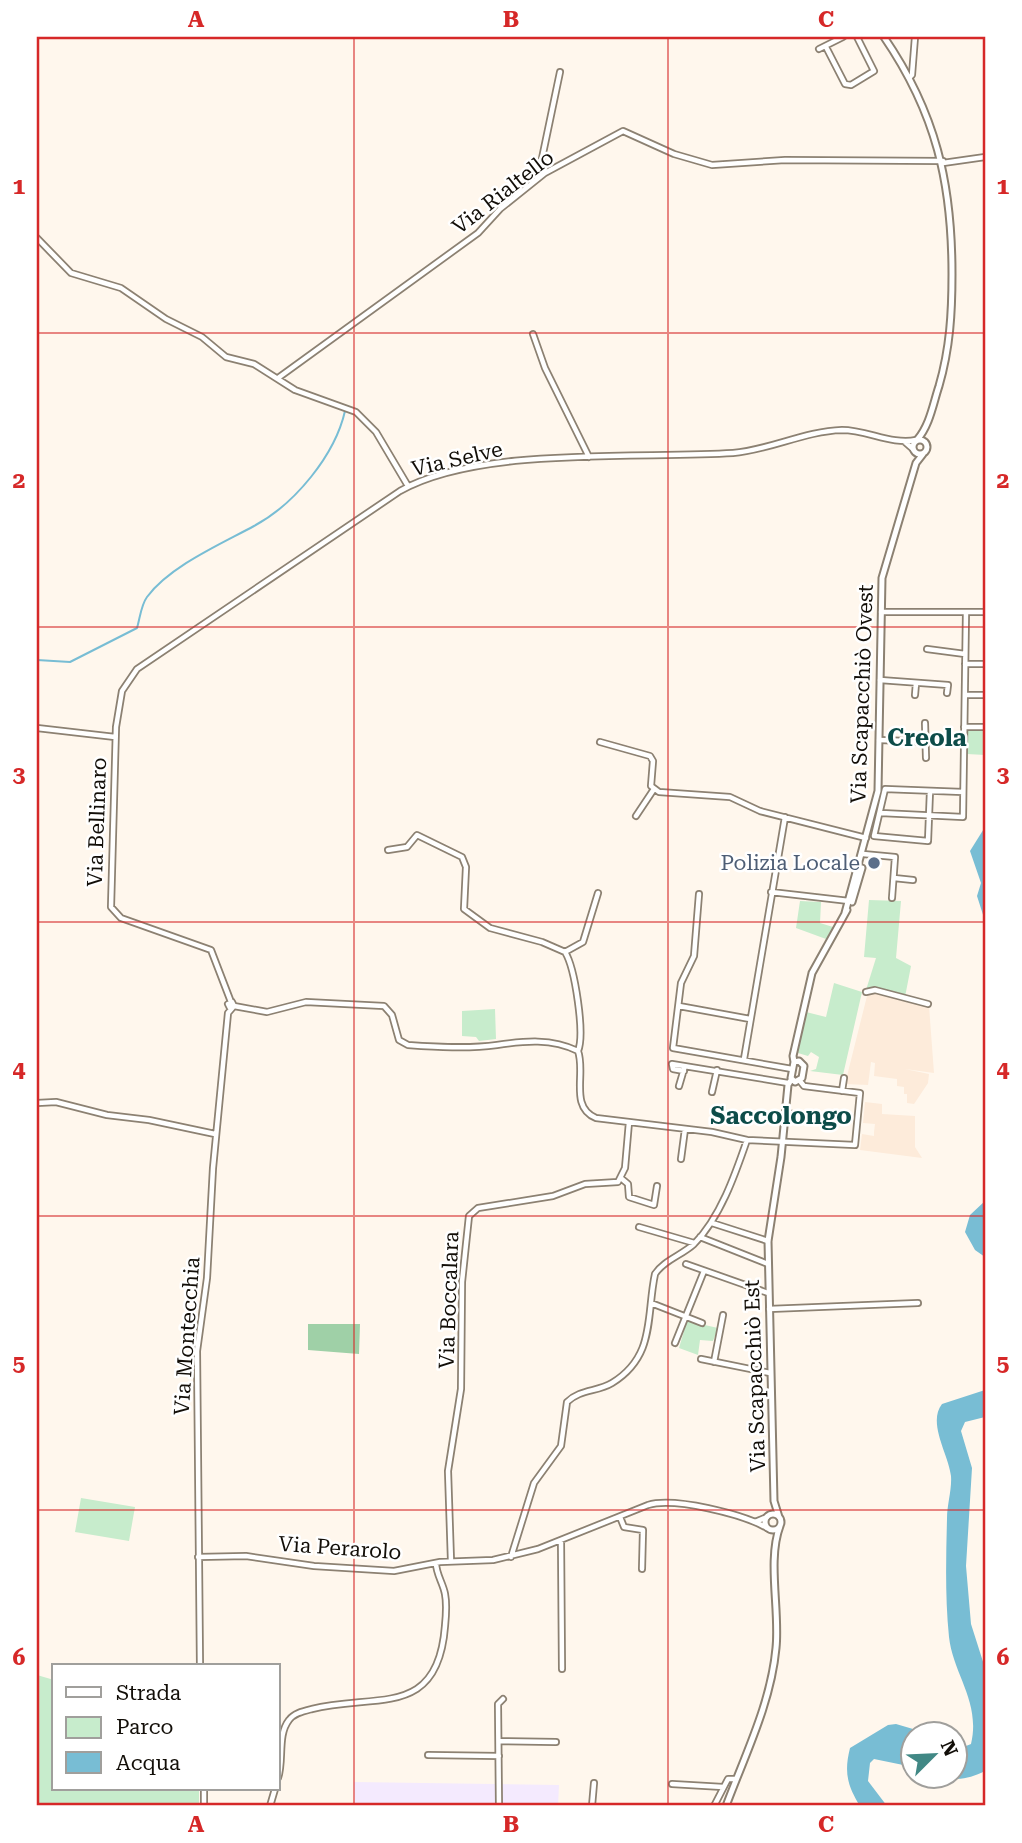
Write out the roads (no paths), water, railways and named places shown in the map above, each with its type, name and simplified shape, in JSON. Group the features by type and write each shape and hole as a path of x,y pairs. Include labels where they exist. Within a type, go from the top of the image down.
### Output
{"main road":[{"name":"Via Scapacchiò Ovest","path":"884,37 919,97 943,162 952,228 951,327 946,361 926,427 913,450 916,463"},
{"name":"Via Scapacchiò Ovest","path":"863,856 880,801 879,680 883,572 916,463 927,444 926,427"},
{"path":"917,440 927,444"},
{"path":"913,450 923,454"},
{"path":"845,913 863,856"},
{"path":"845,913 859,886 863,856"},
{"name":"Via Scapacchiò Est","path":"726,1806 766,1698 774,1661 777,1627 775,1546 780,1526 774,1501 768,1241 783,1141 790,1069 794,1062 810,977 845,913"},
{"path":"790,1082 800,1082 804,1066 801,1062 794,1062"},
{"name":"Via Scapacchiò Est","path":"774,1501 767,1516 767,1528 775,1546"},
{"path":"767,1516 779,1517"},
{"path":"767,1528 775,1530 780,1526"}],"street":[{"path":"819,49 843,37"},
{"path":"826,47 845,84 851,85 874,71 857,37"},
{"path":"909,78 912,75 915,37"},
{"path":"545,173 541,163 560,72"},
{"name":"Via Rialtello","path":"278,379 478,233 500,209 545,173 623,131 674,154 712,165 764,160 943,162 985,157"},
{"path":"37,238 71,273 121,288 166,319 202,337 226,357 254,364 295,390 349,409 363,417 376,432 408,486"},
{"path":"533,334 541,359 589,457"},
{"name":"Via Selve","path":"115,737 122,691 137,669 408,486 443,475 496,464 589,457 734,453 841,430 905,442 917,440"},
{"path":"905,442 913,450"},
{"path":"880,612 985,612"},
{"path":"881,813 963,817 966,612"},
{"path":"927,649 965,654"},
{"path":"965,664 983,664"},
{"path":"879,680 948,685 947,693"},
{"path":"915,695 916,683"},
{"path":"964,695 985,695"},
{"path":"925,723 926,758"},
{"path":"964,727 985,727"},
{"path":"37,728 115,737"},
{"name":"Via Bellinaro","path":"115,737 109,889 112,911 128,921 211,950 232,1005"},
{"path":"879,740 964,743"},
{"path":"600,743 650,756 653,761 651,786 654,789 685,795 730,797 756,810 867,839"},
{"path":"636,816 654,789"},
{"path":"930,791 929,841 875,837 874,825 881,813 880,801 884,789 964,792"},
{"path":"742,1059 785,817"},
{"path":"388,850 407,847 418,835 459,854 466,867 464,909 490,928 541,942 565,953 572,967 578,1006 582,1108 596,1118 747,1140 855,1145 860,1093 804,1086 800,1082"},
{"path":"863,856 895,857 892,898"},
{"path":"894,878 913,880"},
{"path":"771,892 849,901"},
{"path":"565,953 583,942 598,893"},
{"path":"699,894 694,956 681,983 673,1044 678,1049 790,1069"},
{"path":"866,992 875,990 929,1004"},
{"path":"232,1005 267,1012 306,1002 379,1004 390,1012 399,1040 408,1045 495,1045 526,1039 578,1051"},
{"name":"Via Montecchia","path":"200,1664 196,1376 207,1278 215,1134 232,1005"},
{"path":"679,1006 750,1019"},
{"path":"742,1059 746,1041"},
{"path":"678,1049 674,1063 684,1068 717,1070 790,1082"},
{"path":"745,1053 751,1060"},
{"path":"679,1086 684,1068"},
{"path":"712,1092 717,1070"},
{"path":"842,1091 844,1078"},
{"path":"37,1102 56,1102 215,1134"},
{"path":"785,1114 835,1119"},
{"path":"629,1122 622,1178 628,1184 629,1198 654,1205 657,1186"},
{"path":"681,1159 685,1129"},
{"path":"511,1557 534,1483 561,1446 567,1402 583,1391 611,1383 640,1354 648,1334 656,1271 694,1243 712,1223 747,1140"},
{"name":"Via Boccalara","path":"451,1561 448,1471 460,1400 463,1282 471,1212 478,1208 553,1196 585,1184 612,1184 622,1178"},
{"path":"712,1223 768,1241"},
{"path":"639,1227 694,1243"},
{"path":"700,1237 768,1264"},
{"path":"685,1264 768,1293"},
{"path":"675,1343 704,1271"},
{"path":"651,1303 702,1323"},
{"path":"769,1309 918,1303"},
{"path":"714,1362 723,1315"},
{"path":"701,1359 771,1373"},
{"name":"Via Perarolo","path":"198,1557 246,1556 314,1566 394,1571 451,1561 511,1557 666,1502 695,1506 767,1528"},
{"path":"754,1522 767,1516"},
{"path":"620,1517 624,1527 643,1530 642,1569"},
{"path":"561,1540 562,1670"},
{"path":"280,1761 284,1728 291,1717 328,1706 394,1700 418,1688 428,1679 443,1642 446,1623 445,1595 436,1563"},
{"path":"499,1806 498,1704 503,1699"},
{"path":"499,1741 556,1742"},
{"path":"428,1755 499,1756"},
{"path":"715,1806 729,1779 736,1779"},
{"path":"592,1806 594,1783"},
{"path":"672,1784 723,1787"}],"water":[{"path":"985,827 985,921 977,896 981,883 970,851"},
{"path":"985,1201 985,1257 975,1250 965,1232 970,1215"},
{"path":"985,1390 985,1417 965,1422 961,1431 972,1468 966,1566 971,1624 985,1668 985,1771 970,1777 972,1715 949,1637 946,1563 951,1476 938,1430 938,1412 942,1404"},
{"path":"888,1725 900,1725 900,1764 874,1759 870,1763 868,1781 887,1806 860,1806 848,1778 850,1748"}],"waterway":[{"path":"37,660 70,662 137,628 145,600 169,575 269,517 298,492 323,461 340,428 345,411"}],"place":[{"name":"Polizia Locale","path":"874,863"}],"district":[{"name":"Creola","path":"927,738"},
{"name":"Saccolongo","path":"781,1116"}]}
